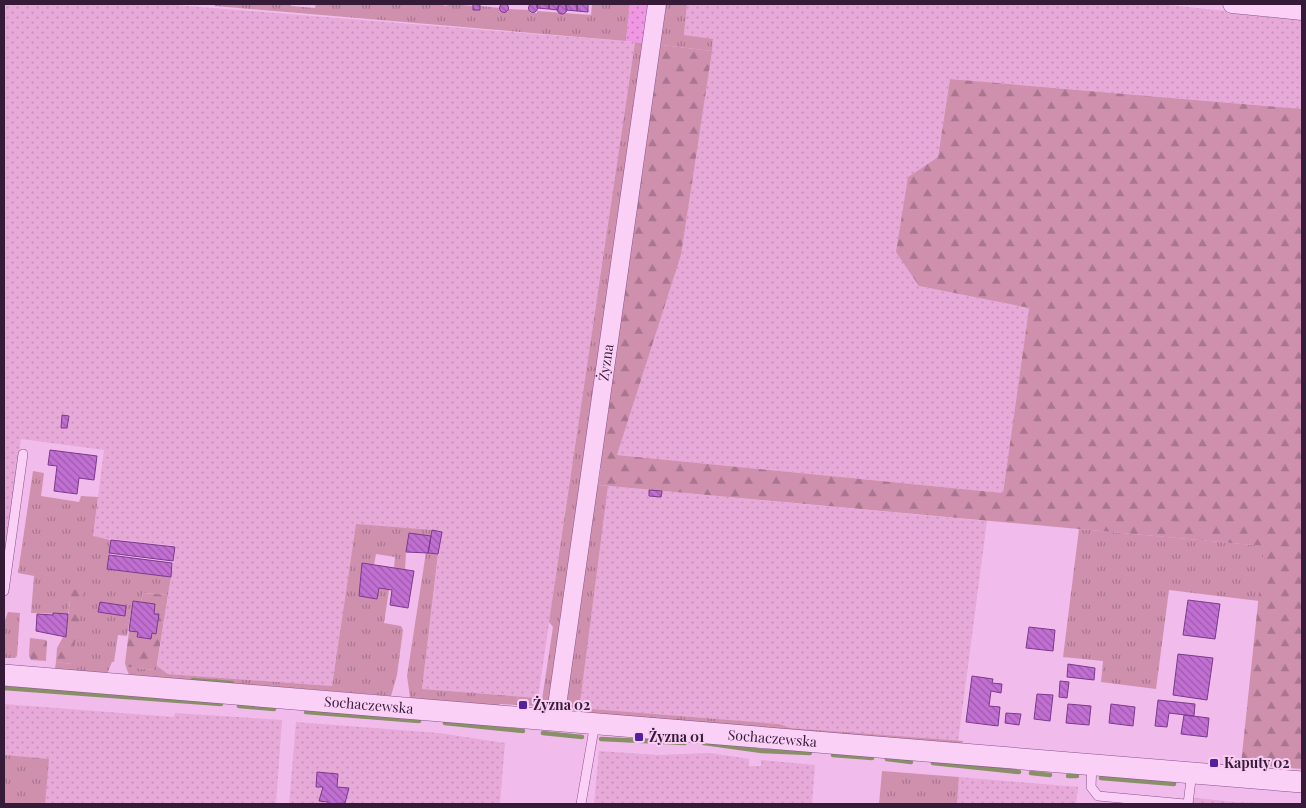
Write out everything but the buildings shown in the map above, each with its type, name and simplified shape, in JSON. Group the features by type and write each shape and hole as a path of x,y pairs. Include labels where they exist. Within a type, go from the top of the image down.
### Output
{"street":[{"name":"Żyzna","path":"555,720 657,4"},
{"path":"1232,4 1302,12"},
{"name":"Sochaczewska","path":"4,675 1092,763 1302,782"}],"lane":[{"path":"4,591 23,454"},
{"path":"581,804 595,723"},
{"path":"1092,763 1091,787 1098,796 1187,804 1192,772"}],"shaded area":[{"path":"4,4 163,4 635,42 538,698 422,689 441,532 356,525 332,686 168,674 157,666 176,546 93,537 104,450 21,439 4,558"},
{"path":"687,4 1159,4 1302,19 1302,109 950,79 938,157 908,177 919,286 1029,308 1003,493 617,455 681,255 713,40 684,35"},
{"path":"608,486 987,521 958,742 791,728 778,724 591,709 580,702"},
{"path":"4,704 174,717 175,713 282,720 276,804 4,804"},
{"path":"296,722 439,733 505,743 500,804 289,804"},
{"path":"599,751 659,755 710,753 749,759 749,766 761,766 761,760 815,765 812,804 594,804"},
{"path":"959,777 1078,787 1076,804 957,804"},
{"path":"1189,797 1233,802 1302,804 1188,804"}],"green space":[{"path":"215,4 291,4 291,6 315,8 316,4 444,4 444,6 453,4 473,6 473,10 480,10 480,6 501,8 501,11 508,12 508,9 530,10 530,13 537,13 537,11 591,15 592,4 630,4 626,41 215,6"},
{"path":"661,4 687,4 684,35 713,39 712,51 654,44"},
{"path":"635,42 643,43 552,700 547,707 541,706 553,627 549,622"},
{"path":"654,44 712,51 681,255 617,455 1003,493 1029,308 919,286 896,252 908,177 938,157 950,79 1302,109 1302,769 1241,764 1264,546 598,485 601,468 595,466"},
{"path":"33,471 44,473 41,496 79,502 81,496 98,497 93,536 111,540 107,569 171,577 168,595 143,593 141,602 133,601 127,636 118,635 114,662 112,662 107,674 55,669 56,662 72,664 70,600 68,614 31,613 34,576 18,573"},
{"path":"598,485 608,486 580,703 592,709 779,724 791,728 964,741 959,745 576,713 568,705 567,699 595,490"},
{"path":"356,524 432,530 431,536 406,552 405,570 394,568 395,557 376,554 374,565 362,563 359,596 377,599 379,588 389,590 384,623 401,626 403,630 397,675 391,696 129,675 126,667 156,670 157,666 168,674 332,686"},
{"path":"1079,529 1265,546 1259,601 1169,590 1156,689 1101,682 1103,661 1063,657"},
{"path":"426,552 438,554 422,689 538,698 537,706 500,704 497,707 413,700 410,697 407,676"},
{"path":"83,587 72,664 56,662 57,648 63,637 66,637 70,600 65,595 72,590"},
{"path":"143,593 168,595 156,670 126,667 125,663 129,631 138,632 137,637 150,639 152,633 156,633 159,614 154,614 155,604 141,602"},
{"path":"8,612 20,613 17,656 15,658 4,658 4,623"},
{"path":"30,638 46,640 46,661 31,660 29,656"},
{"path":"4,755 49,759 45,804 4,804"},
{"path":"882,771 959,777 957,804 879,804"}],"sand":[{"path":"630,4 648,4 643,43 626,41"}],"waterway":[{"path":"193,680 232,683"},
{"path":"4,688 221,704"},
{"path":"239,706 274,709"},
{"path":"306,712 419,721"},
{"path":"445,723 523,731"},
{"path":"543,733 582,737"},
{"path":"601,739 685,743"},
{"path":"704,743 762,751 810,753"},
{"path":"833,755 872,758"},
{"path":"887,759 911,762"},
{"path":"933,763 1019,772"},
{"path":"1031,773 1050,775"},
{"path":"1068,776 1077,776"},
{"path":"1101,778 1174,784"}],"place":[{"name":"Żyzna 02","path":"523,705"},
{"name":"Żyzna 01","path":"639,737"},
{"name":"Kaputy 02","path":"1214,763"}]}
